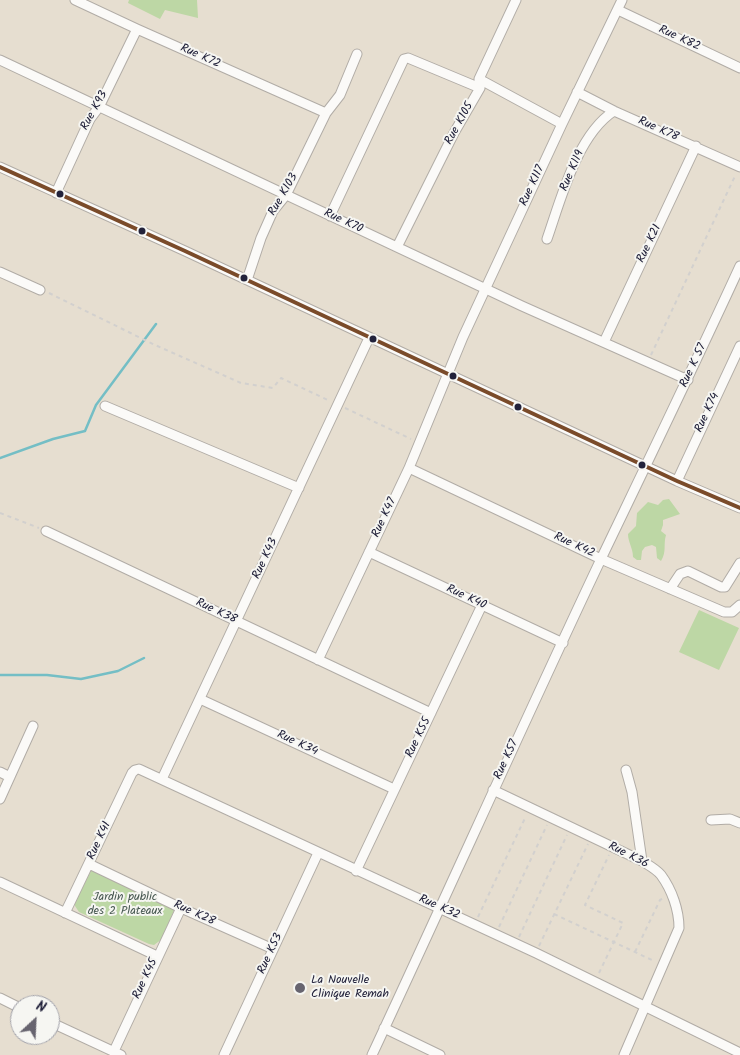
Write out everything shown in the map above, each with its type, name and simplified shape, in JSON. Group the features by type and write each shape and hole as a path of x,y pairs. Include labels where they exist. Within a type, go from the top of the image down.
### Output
{"street":[{"name":"Rue K72","path":"75,0 326,113"},
{"name":"Rue K105","path":"398,247 480,84 516,0"},
{"name":"Rue K117","path":"448,375 463,338 562,124 622,0"},
{"name":"Rue K82","path":"618,10 740,68"},
{"name":"Rue K93","path":"56,193 90,119 99,107 136,29"},
{"name":"Rue K103","path":"248,280 273,211 286,195 326,113 340,94 357,54"},
{"path":"330,216 404,59 408,58 480,84 562,124"},
{"name":"Rue K70","path":"0,60 330,216 688,380"},
{"name":"Rue K78","path":"577,92 614,111 740,166"},
{"name":"Rue K119","path":"547,239 576,160 598,123 614,111"},
{"name":"Rue K21","path":"604,342 696,146"},
{"path":"0,167 248,280 677,481 740,508"},
{"name":"Rue K 57","path":"646,466 740,266"},
{"path":"0,272 40,290"},
{"name":"Rue K43","path":"162,779 369,338"},
{"name":"Rue K74","path":"677,481 740,346"},
{"name":"Rue K47","path":"318,660 409,468 448,375"},
{"path":"104,406 299,488"},
{"name":"Rue K57","path":"372,1055 493,790 646,466"},
{"name":"Rue K42","path":"409,468 601,559 724,612 732,612 740,605"},
{"name":"Rue K38","path":"46,531 431,713"},
{"name":"Rue K40","path":"369,552 563,643"},
{"path":"670,589 680,574 688,571 720,587 725,587 740,564"},
{"name":"Rue K55","path":"356,871 482,605"},
{"name":"Rue K34","path":"200,698 394,789"},
{"path":"0,799 33,726"},
{"name":"Rue K32","path":"135,770 139,769 162,779 356,871 475,924 739,1052"},
{"name":"Rue K41","path":"65,913 135,770"},
{"path":"626,770 632,792 642,861"},
{"path":"0,772 10,777"},
{"name":"Rue K36","path":"493,790 642,861 661,875 672,895 679,920 679,928 624,1055"},
{"path":"712,820 730,819 740,823"},
{"name":"Rue K53","path":"224,1055 318,853"},
{"name":"Rue K28","path":"88,864 273,949"},
{"path":"0,882 157,956"},
{"name":"Rue K45","path":"117,1053 157,956 181,908"},
{"path":"60,1027 117,1053"},
{"path":"384,1028 440,1055"}],"path":[{"path":"648,361 740,166"},
{"path":"40,290 241,384 273,388 281,378 419,444"},
{"path":"0,513 46,531"},
{"path":"475,924 529,808"},
{"path":"495,934 550,818"},
{"path":"516,944 570,828"},
{"path":"536,953 591,838"},
{"path":"595,982 623,923 585,905 612,848"},
{"path":"635,952 660,900 672,895"},
{"path":"554,914 663,966"}],"green space":[{"path":"129,0 197,0 198,18 165,10 160,19 128,3"},
{"path":"669,499 680,514 663,520 661,531 666,535 664,554 661,561 657,558 656,547 652,545 645,547 642,551 641,560 637,560 633,557 628,534 636,526 637,513 648,502 658,505 663,500"},
{"path":"699,610 739,628 719,670 679,652"},
{"name":"Jardin public des 2 Plateaux","path":"93,867 175,908 162,939 154,945 149,944 79,912 75,902"}],"waterway":[{"path":"0,458 53,439 85,431 96,405 156,324"},
{"path":"0,675 47,675 81,679 118,671 144,658"}],"transit line":[{"path":"0,167 185,251 677,481 740,508"}],"place":[{"name":"La Nouvelle Clinique Remah","path":"300,988"}]}
